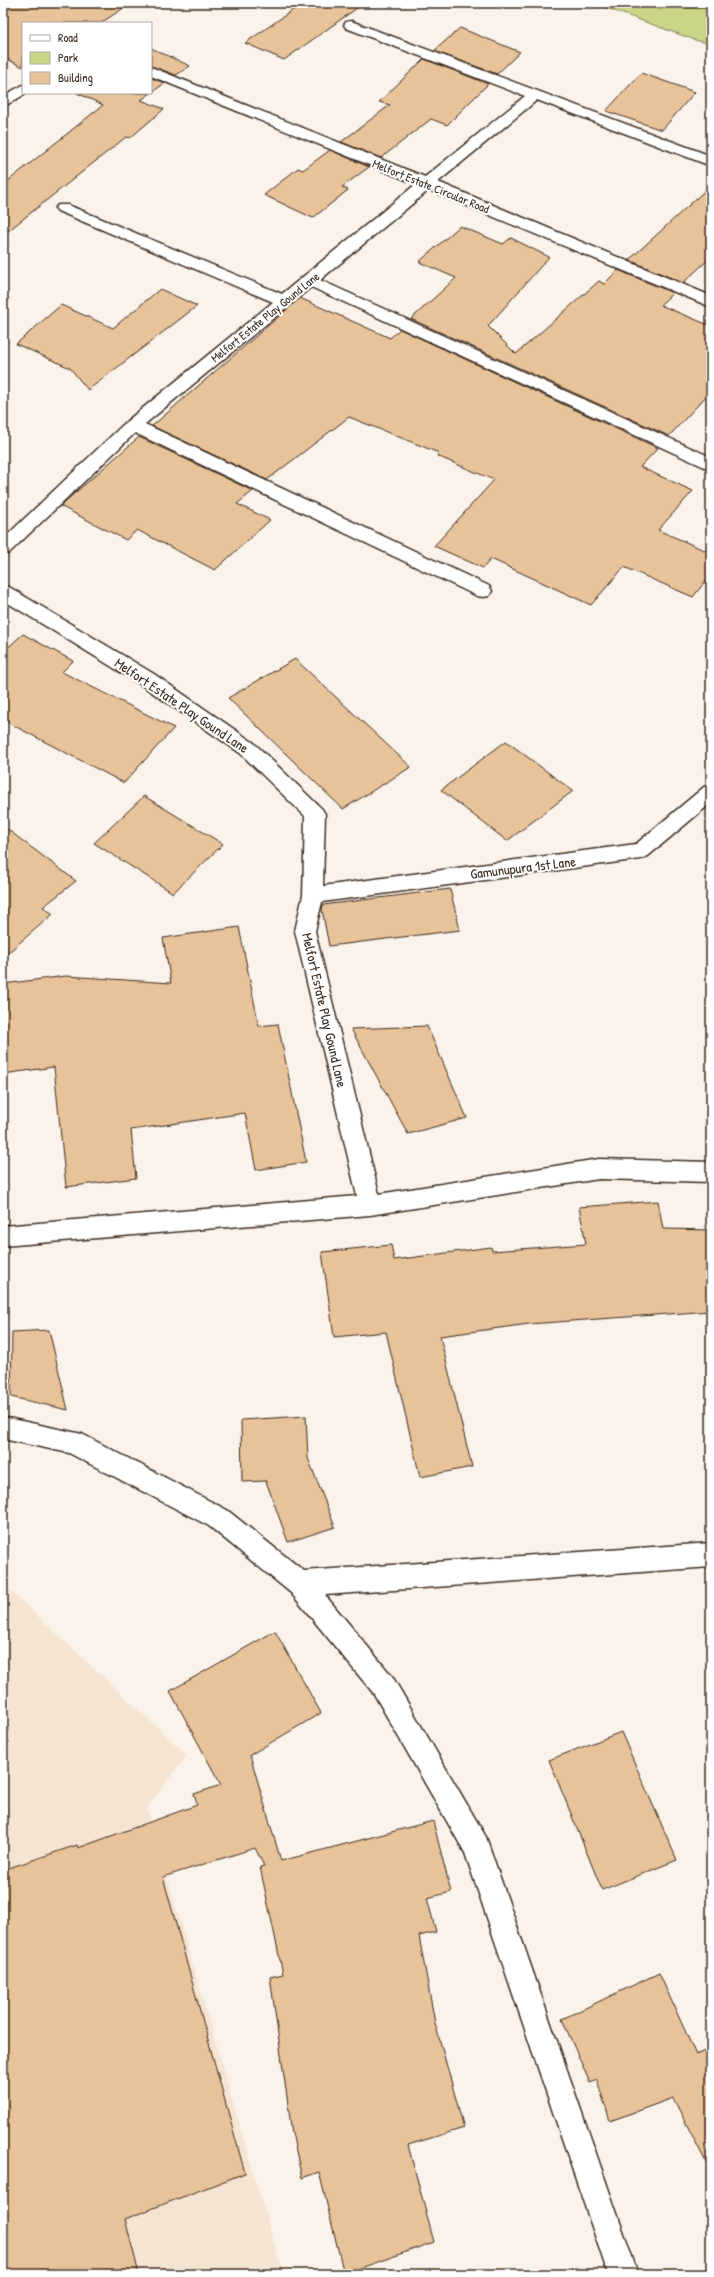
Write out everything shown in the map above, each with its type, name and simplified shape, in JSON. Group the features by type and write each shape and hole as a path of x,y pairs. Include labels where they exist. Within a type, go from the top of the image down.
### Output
{"street":[{"path":"351,25 711,161"},
{"name":"Melfort Estate Circular Road","path":"152,71 564,239 711,302"},
{"path":"3,103 22,90"},
{"name":"Melfort Estate Play Gound Lane","path":"3,549 133,425 536,94"},
{"path":"63,208 285,301"},
{"path":"310,281 711,464"},
{"path":"133,425 483,592"},
{"name":"Melfort Estate Play Gound Lane","path":"3,592 147,679 247,748 315,814 313,895 304,931 370,1205"},
{"name":"Gamunupura 1st Lane","path":"313,895 641,851 711,792"},
{"path":"3,1236 370,1205 598,1169 711,1172"},
{"path":"3,1428 73,1442 218,1518 300,1584 383,1685 476,1847 622,2274"},
{"path":"300,1584 711,1555"}],"shaded area":[{"path":"3,1584 187,1755 147,1808 283,2274 3,2274"}],"green space":[{"path":"593,3 711,3 711,44 695,40"}],"building":[{"path":"3,3 131,3 102,22 22,22 22,66 3,57"},
{"path":"303,3 364,3 284,60 245,43"},
{"path":"460,28 520,52 497,74 434,51"},
{"path":"152,48 190,66 176,75 152,66"},
{"path":"424,59 488,84 447,125 431,119 381,158 341,142 390,105 379,102"},
{"path":"641,73 695,92 662,130 606,111"},
{"path":"152,78 165,83 152,92"},
{"path":"79,94 150,94 141,100 164,109 130,138 126,137 3,235 3,185 103,105"},
{"path":"330,150 369,167 342,187 348,190 313,218 264,195 298,168 303,170"},
{"path":"711,185 711,257 683,283 629,260"},
{"path":"460,226 503,244 511,238 549,257 488,326 516,354 599,281 604,284 618,270 673,293 660,305 711,326 711,391 669,436 411,319 456,278 419,262"},
{"path":"160,289 197,306 88,390 70,368 16,344 61,305 113,328"},
{"path":"300,298 390,338 400,329 658,448 640,467 693,491 658,530 711,553 711,574 693,597 624,567 591,605 491,559 483,568 434,546 494,480 437,456 439,453 349,417 267,480 152,426"},
{"path":"139,437 253,491 237,504 270,520 215,570 137,530 126,540 60,506"},
{"path":"23,634 73,661 62,672 174,728 124,783 3,720 3,652"},
{"path":"295,659 411,767 343,809 228,698"},
{"path":"506,741 573,791 507,841 441,790"},
{"path":"144,796 223,844 173,893 94,843"},
{"path":"3,826 76,881 43,907 53,914 3,957"},
{"path":"450,889 460,930 329,946 322,910 323,905"},
{"path":"239,927 259,1026 278,1024 306,1162 256,1170 245,1113 131,1130 136,1178 66,1187 54,1067 3,1074 3,984 66,976 171,983 163,938"},
{"path":"427,1026 467,1118 408,1134 351,1029"},
{"path":"658,1201 663,1229 711,1230 711,1311 529,1324 440,1336 472,1467 420,1477 386,1332 334,1337 322,1252 391,1245 394,1260 491,1247 492,1251 586,1244 579,1207"},
{"path":"49,1330 68,1410 11,1397 12,1332"},
{"path":"306,1416 308,1458 335,1527 288,1542 266,1481 242,1482 241,1420"},
{"path":"275,1631 321,1713 250,1755 281,1861 433,1821 451,1892 427,1898 436,1932 419,1936 435,2023 464,2128 408,2145 434,2242 344,2274 319,2172 302,2178 292,2133 270,1977 283,1974 260,1867 264,1866 255,1848 163,1877 245,2173 125,2219 139,2274 3,2274 3,1870 77,1845 78,1848 197,1805 194,1794 221,1785 170,1691"},
{"path":"621,1732 677,1860 602,1890 549,1760"},
{"path":"659,1973 696,2055 711,2048 711,2172 673,2098 610,2121 597,2080 590,2083 562,2019"}]}
